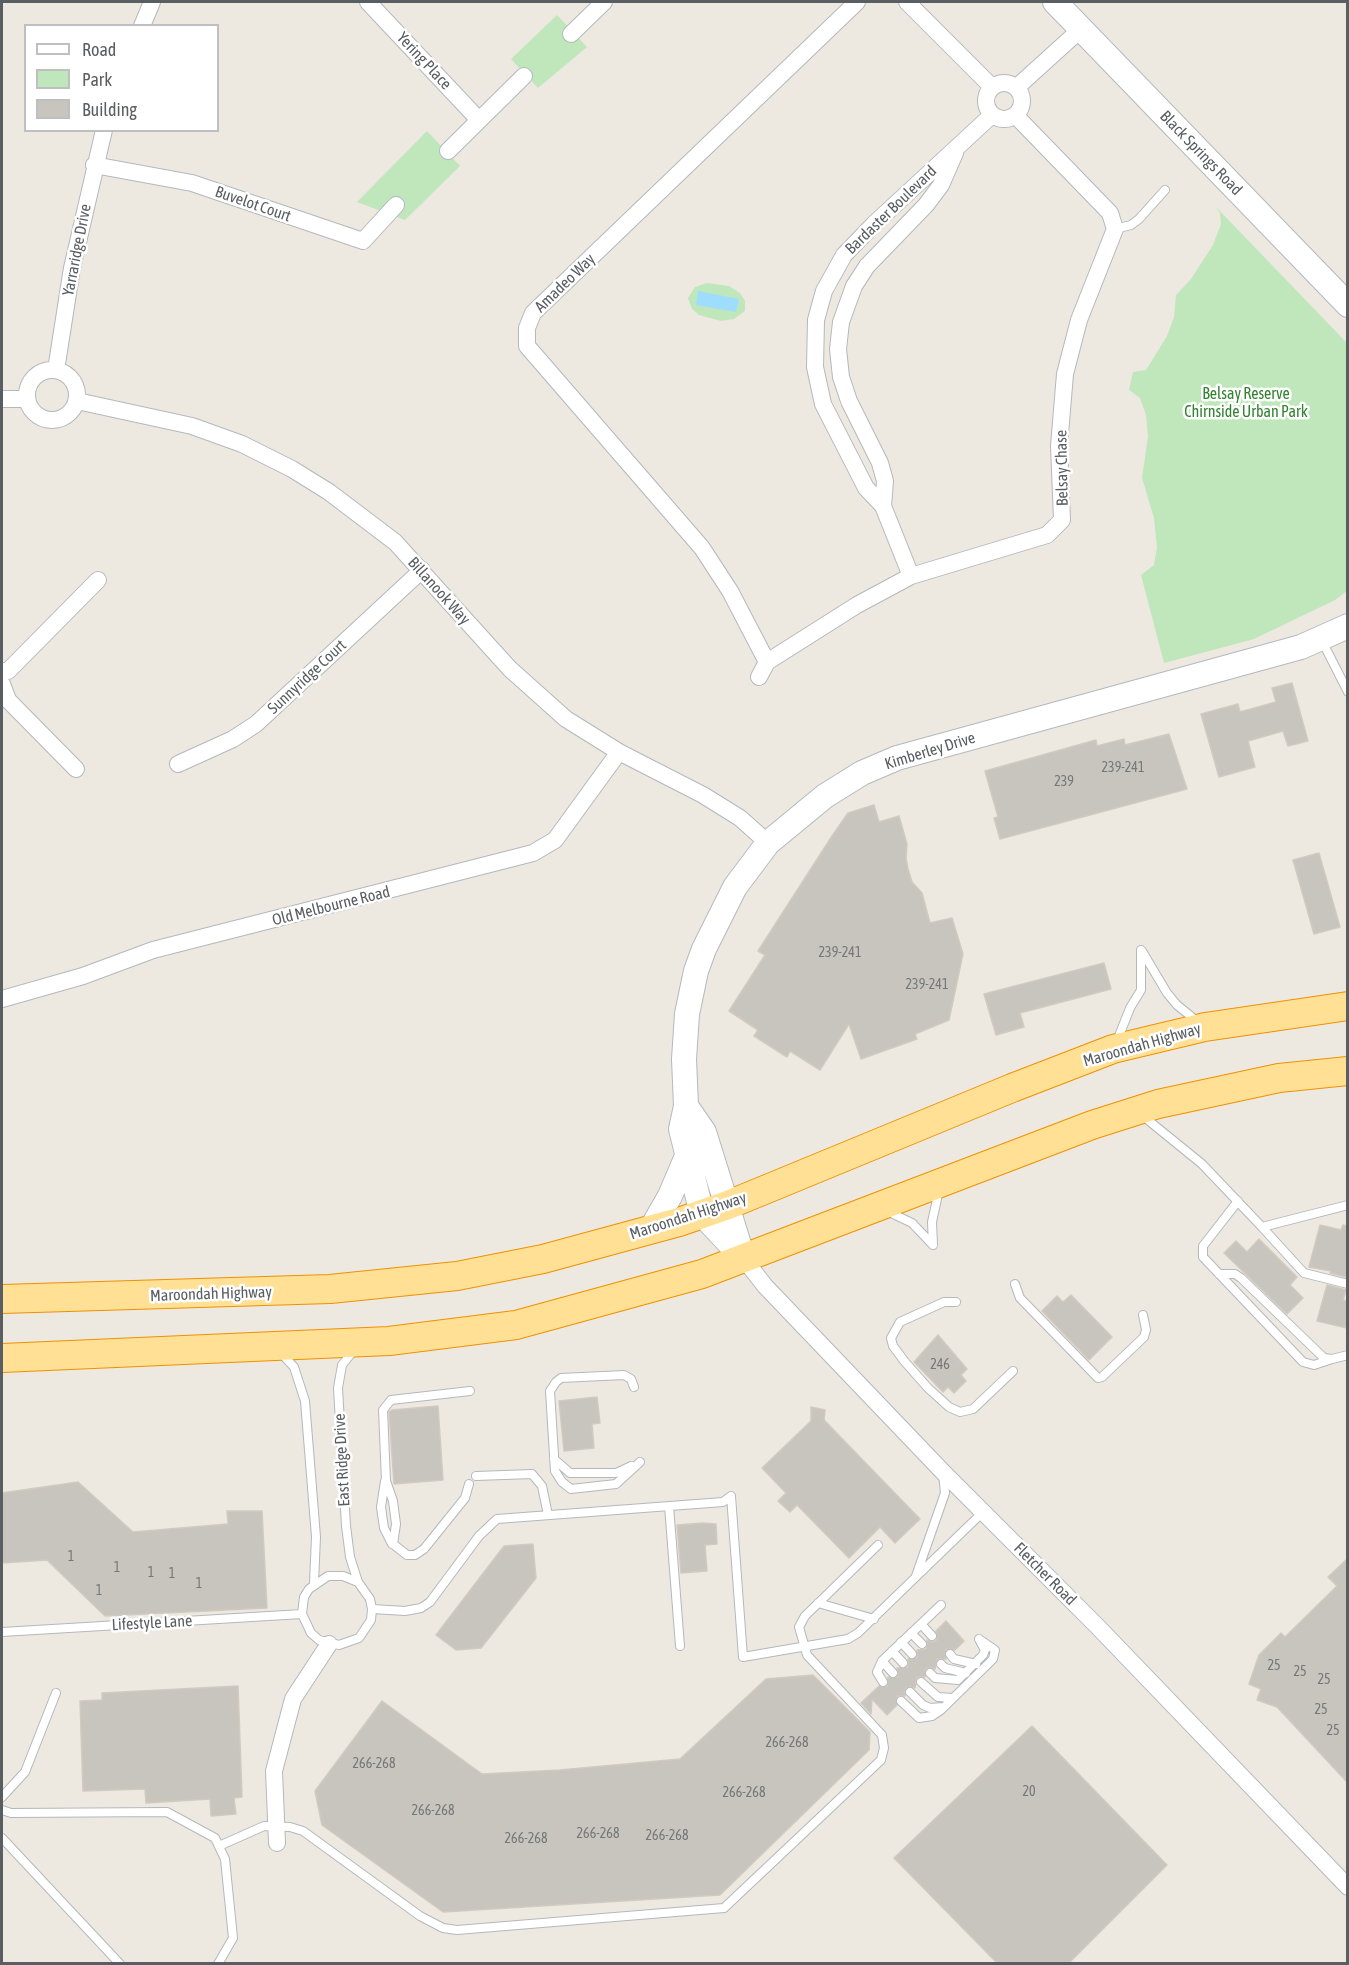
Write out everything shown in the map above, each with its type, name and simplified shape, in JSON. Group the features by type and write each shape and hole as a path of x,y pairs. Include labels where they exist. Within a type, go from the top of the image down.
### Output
{"highway":[{"name":"Maroondah Highway","path":"2,1299 330,1289 457,1276 543,1259 728,1205 1113,1049 1205,1027 1347,1006"},
{"path":"2,1358 360,1343 516,1324 702,1274 1092,1125 1225,1089 1279,1078 1347,1071"}],"main road":[{"name":"Black Springs Road","path":"1055,2 1347,305"},
{"name":"Kimberley Drive","path":"744,1259 702,1214 681,1129 686,1106 684,1059 687,1014 696,970 735,887 768,843 825,796 862,773 897,758 1301,647 1346,630"},
{"path":"686,1106 705,1132 744,1259"},
{"path":"651,1229 670,1196 687,1156"}],"street":[{"path":"143,24 152,2"},
{"name":"Yering Place","path":"368,2 479,120"},
{"path":"571,34 604,2"},
{"name":"Amadeo Way","path":"767,662 730,591 702,548 527,346 526,328 533,313 857,2"},
{"path":"907,2 992,87"},
{"path":"1017,87 1081,29"},
{"path":"448,151 524,76"},
{"path":"1007,83 1017,87 1022,102 1016,115 1001,119 992,115 985,101 992,87 1007,83"},
{"name":"Bardaster Boulevard","path":"911,576 883,506 866,488 823,404 815,367 816,320 824,291 844,255 874,224 957,150 992,115"},
{"path":"1016,115 1110,213 1115,229"},
{"name":"Yarraridge Drive","path":"56,370 72,268 103,132"},
{"name":"Bardaster Boulevard","path":"883,506 885,481 880,463 849,401 841,377 838,349 841,322 854,286 867,266 926,205 941,185 957,150"},
{"name":"Buvelot Court","path":"94,165 192,183 363,241 396,205"},
{"name":"Belsay Chase","path":"759,677 767,662 857,605 911,576 1047,535 1062,520 1059,446 1065,374 1079,320 1115,229"},
{"path":"48,370 56,370 64,373 75,385 77,401 68,416 51,421 35,414 27,399 27,391 34,378 48,370"},
{"path":"2,399 27,399"},
{"name":"Billanook Way","path":"77,401 192,426 242,444 292,469 329,492 395,542 510,669 566,719 619,752 703,795 740,818 768,843"},
{"name":"Sunnyridge Court","path":"178,764 233,739 256,724 422,570"},
{"path":"2,671 8,671 98,580"},
{"path":"2,684 8,700 76,769"},
{"name":"Old Melbourne Road","path":"2,999 83,976 161,948 533,853 555,840 619,752"},
{"name":"Fletcher Road","path":"744,1259 765,1286 943,1472 1347,1887"},
{"path":"276,1835 274,1771 292,1699 328,1644"}],"lane":[{"path":"1115,229 1131,225 1139,219 1165,190"},
{"path":"1321,638 1347,692"},
{"path":"1113,1049 1130,1008 1141,990 1142,950 1177,1005 1205,1027"},
{"path":"1138,1112 1202,1164 1304,1273 1347,1284"},
{"path":"861,1212 894,1212 912,1223 933,1245 932,1222 940,1184"},
{"path":"1238,1201 1230,1214 1209,1236 1201,1252 1303,1362 1314,1365 1347,1355"},
{"path":"1262,1227 1347,1205"},
{"path":"1219,1274 1235,1274 1241,1278 1308,1346 1324,1358 1332,1359"},
{"path":"1014,1284 1020,1298 1098,1378 1102,1377 1144,1337 1146,1330 1143,1315"},
{"path":"956,1302 944,1302 900,1322 891,1338 893,1346 905,1362 949,1407 960,1412 973,1409 1013,1371"},
{"name":"East Ridge Drive","path":"358,1582 350,1557 345,1526 338,1388 342,1365 360,1343"},
{"name":"East Ridge Drive","path":"275,1348 294,1367 305,1401 316,1545 314,1583"},
{"path":"554,1459 570,1473 616,1473 640,1462 616,1484 571,1489 562,1482 555,1471 554,1459 550,1391 561,1378 624,1375 631,1379 634,1387"},
{"path":"469,1484 465,1498 424,1549 415,1555 407,1555 393,1544 384,1528 381,1506 386,1480 382,1410 391,1400 470,1391"},
{"path":"915,1579 945,1493 943,1472"},
{"path":"476,1476 532,1474 542,1486 548,1515"},
{"path":"386,1480 393,1501 396,1524 393,1544"},
{"path":"372,1609 405,1611 421,1608 430,1602 479,1536 497,1519 723,1502 731,1496 743,1657 802,1645 848,1639 874,1619 983,1512"},
{"path":"669,1506 680,1646"},
{"path":"219,1846 264,1826 276,1835 303,1831 420,1916 442,1928 458,1930 724,1908 881,1760 884,1748 882,1735 819,1670 802,1645 799,1627 801,1619 878,1545"},
{"path":"328,1576 344,1576 358,1582 370,1599 372,1609 366,1630 359,1638 350,1643 328,1644 310,1633 302,1614 304,1597 314,1583 328,1576"},
{"path":"818,1603 874,1619"},
{"path":"883,1682 877,1672 882,1661 941,1605"},
{"name":"Lifestyle Lane","path":"2,1632 302,1614"},
{"path":"921,1624 932,1636"},
{"path":"911,1633 922,1644"},
{"path":"901,1701 919,1718 932,1716 944,1707 995,1655 992,1647 979,1639 985,1650 976,1664 958,1680 935,1678 930,1673"},
{"path":"901,1642 912,1654"},
{"path":"892,1651 903,1663"},
{"path":"950,1654 954,1659 976,1664"},
{"path":"882,1661 893,1673"},
{"path":"941,1664 945,1668 966,1673"},
{"path":"921,1682 938,1697 953,1698"},
{"path":"910,1692 930,1708 944,1707"},
{"path":"2,1797 25,1772 56,1693"},
{"path":"2,1810 11,1813 167,1812 215,1838 225,1859 233,1938 218,1964"},
{"path":"2,1838 120,1964"}],"green space":[{"path":"557,15 587,47 538,88 511,59"},
{"path":"427,131 460,166 405,220 357,202"},
{"name":"Belsay Reserve Chirnside Urban Park","path":"1215,206 1347,343 1347,591 1335,600 1254,639 1164,663 1141,575 1154,565 1157,547 1154,518 1142,478 1148,436 1146,415 1140,398 1129,390 1133,372 1146,370 1167,336 1174,317 1176,295 1191,279 1213,245 1221,224 1220,213"},
{"path":"707,283 729,286 740,293 745,301 745,311 734,319 721,321 699,315 692,309 688,298 695,287"}],"water":[{"path":"698,291 739,299 736,312 696,305"}],"building":[{"path":"1292,683 1308,741 1288,746 1283,731 1248,741 1255,767 1219,777 1201,714 1238,704 1240,712 1276,702 1272,688"},
{"path":"1169,734 1187,789 1000,839 994,818 998,817 985,771 1096,740 1097,746 1124,739 1125,745"},
{"path":"874,805 879,822 899,816 907,844 908,869 912,882 922,893 930,923 952,918 963,954 949,1020 915,1034 917,1039 861,1059 849,1024 820,1070 790,1051 787,1057 754,1036 758,1030 729,1011 765,955 758,951 848,813"},
{"path":"1319,853 1340,927 1314,934 1293,860"},
{"path":"1104,963 1111,989 1020,1013 1024,1027 996,1035 984,994"},
{"path":"1320,1225 1341,1230 1343,1225 1347,1226 1347,1277 1309,1267"},
{"path":"1259,1239 1297,1277 1290,1285 1303,1298 1287,1314 1224,1253 1236,1241 1247,1252"},
{"path":"1327,1285 1346,1290 1343,1300 1347,1301 1347,1328 1317,1321"},
{"path":"1071,1295 1112,1337 1089,1360 1042,1311 1057,1296 1063,1302"},
{"path":"938,1335 967,1369 961,1375 966,1381 954,1393 948,1387 943,1392 914,1362"},
{"path":"597,1397 600,1423 592,1424 594,1448 564,1451 559,1401"},
{"path":"438,1406 443,1480 394,1484 389,1412"},
{"path":"811,1407 825,1410 824,1420 920,1519 895,1543 880,1527 849,1558 797,1505 790,1512 778,1501 786,1493 762,1468 811,1421"},
{"path":"78,1482 133,1532 228,1524 227,1511 262,1511 267,1608 105,1616 47,1560 2,1563 2,1493"},
{"path":"716,1524 717,1544 705,1545 707,1571 681,1573 677,1525"},
{"path":"533,1544 536,1578 481,1648 456,1650 436,1635 504,1546"},
{"path":"1347,1559 1347,1782 1277,1707 1257,1700 1261,1689 1249,1684 1259,1655 1281,1633 1285,1637 1337,1586 1328,1577"},
{"path":"946,1621 964,1641 955,1650 946,1649 946,1659 937,1659 935,1669 926,1668 925,1677 917,1677 915,1688 906,1687 905,1696 897,1696 897,1705 887,1715 872,1699 871,1714 861,1703 879,1686 887,1687 888,1677 898,1677 897,1668 908,1667 908,1659 917,1658 917,1650 926,1649 927,1640 933,1642 937,1640 936,1631"},
{"path":"813,1675 870,1732 869,1750 720,1895 443,1912 322,1825 315,1791 382,1701 482,1774 560,1770 680,1759 766,1679"},
{"path":"238,1686 242,1797 234,1798 236,1814 211,1816 210,1799 146,1803 145,1789 83,1791 80,1701 102,1700 102,1693"},
{"path":"1032,1726 1167,1865 1068,1964 998,1964 894,1858"}]}
